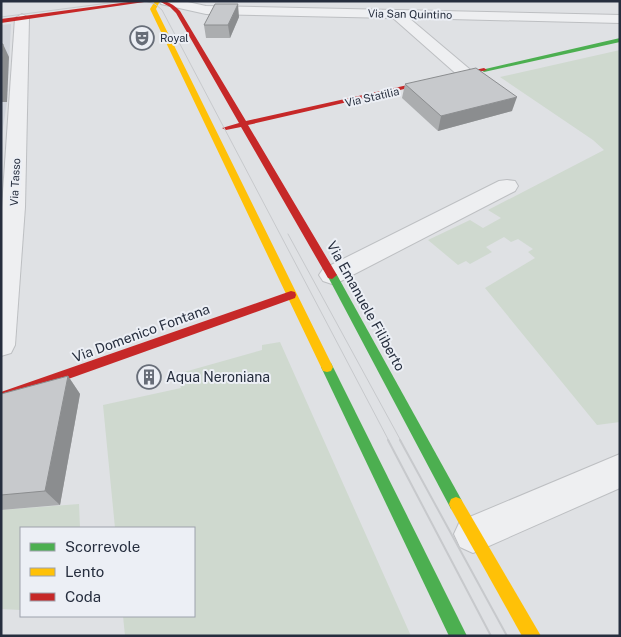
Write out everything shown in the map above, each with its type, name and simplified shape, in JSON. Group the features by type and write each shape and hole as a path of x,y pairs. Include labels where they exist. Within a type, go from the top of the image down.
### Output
{"main road":[{"path":"1,21 24,11 88,1"},
{"path":"1,13 149,1"},
{"path":"161,1 153,9 458,636"},
{"name":"Via Emanuele Filiberto","path":"161,1 178,12 332,275 473,534 532,636"},
{"name":"Via Statilia","path":"212,131 620,40"},
{"name":"Via Domenico Fontana","path":"1,398 291,295"}],"street":[{"name":"Via San Quintino","path":"161,1 200,9"},
{"path":"461,15 465,1"},
{"name":"Via San Quintino","path":"178,12 200,9 620,19"},
{"name":"Via Tasso","path":"1,345 7,208 24,11"},
{"path":"396,14 466,75"},
{"path":"332,275 507,186"},
{"path":"473,534 620,471"}],"shaded area":[{"path":"11,24 7,102 1,142 1,25"},
{"path":"620,50 620,422 597,425 485,288 535,258 528,252 533,249 518,239 511,242 504,237 486,247 492,252 470,264 466,261 458,265 428,240 470,220 483,228 501,218 488,210 604,150 593,140 500,77"},
{"path":"280,342 411,636 125,636 123,617 195,617 195,527 115,527 103,405 181,388 177,374 262,350 262,345"},
{"path":"79,504 80,527 20,527 20,610 1,609 1,510"}],"building":[{"path":"215,4 238,4 228,25 204,25"},
{"path":"1,44 3,44 1,71"},
{"path":"476,68 517,97 441,116 405,84"},
{"path":"68,376 45,491 1,495 1,394"}],"tram line":[{"path":"1,17 124,1"},
{"path":"145,1 155,4 162,10 389,441"},
{"path":"288,234 401,441"},
{"path":"388,440 491,636"},
{"path":"400,440 507,636"}],"traffic: fast":[{"path":"484,70 620,40"},
{"path":"332,275 456,504"},
{"path":"327,367 458,636"}],"traffic: slow":[{"path":"158,1 153,9 327,367"},
{"path":"456,504 532,636"}],"traffic: jam":[{"path":"1,21 149,1"},
{"path":"161,1 172,6 178,12 332,275"},
{"path":"226,128 484,70"},
{"path":"1,398 291,295"}],"place":[{"name":"Royal","path":"142,38"},
{"name":"Aqua Neroniana","path":"149,377"}]}
